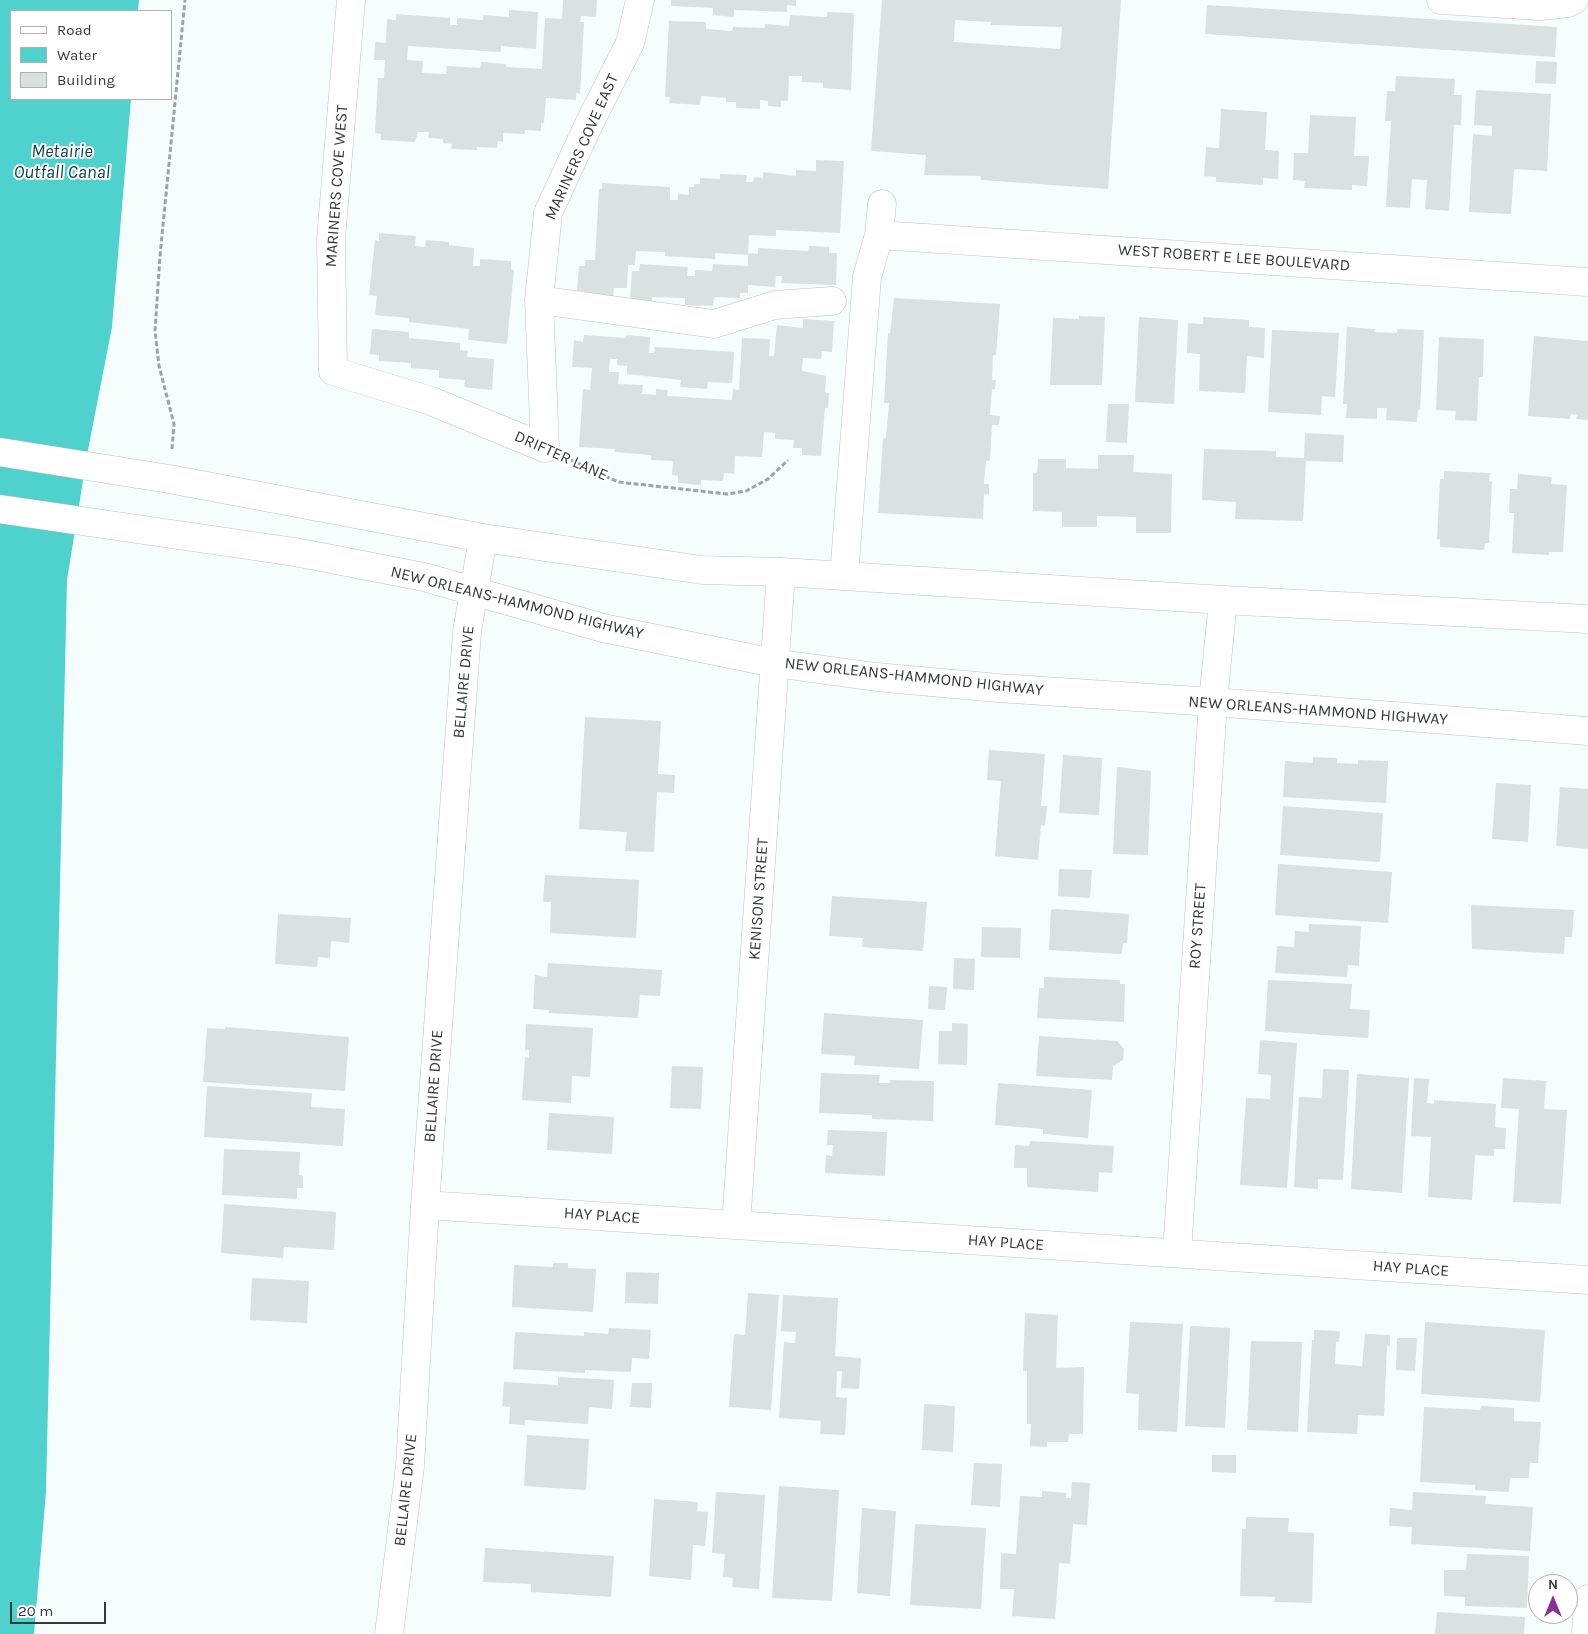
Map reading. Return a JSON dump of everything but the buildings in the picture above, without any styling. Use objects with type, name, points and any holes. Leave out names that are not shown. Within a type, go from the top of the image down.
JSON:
[{"type":"street","name":"MARINERS COVE WEST","points":[[333,371],[331,238],[351,0]]},
{"type":"street","name":"MARINERS COVE EAST","points":[[546,448],[539,300],[548,213],[588,126],[630,43],[640,0]]},
{"type":"street","points":[[1441,0],[1540,6],[1568,3],[1574,0]]},
{"type":"street","points":[[844,576],[867,277],[879,235],[882,204]]},
{"type":"street","name":"WEST ROBERT E LEE BOULEVARD","points":[[879,235],[1588,282]]},
{"type":"street","points":[[539,300],[714,324],[775,305],[832,301]]},
{"type":"street","name":"DRIFTER LANE","points":[[333,371],[431,401],[546,448]]},
{"type":"street","points":[[0,452],[169,479],[483,538],[702,570],[781,572],[1223,600],[1588,619]]},
{"type":"street","name":"NEW ORLEANS-HAMMOND HIGHWAY","points":[[0,509],[295,552],[424,577],[603,628],[774,663],[876,677],[998,688],[1213,702],[1588,731]]},
{"type":"street","name":"BELLAIRE DRIVE","points":[[389,1634],[410,1466],[425,1205],[467,632],[483,538]]},
{"type":"street","name":"KENISON STREET","points":[[736,1225],[781,572]]},
{"type":"street","name":"ROY STREET","points":[[1178,1254],[1213,702],[1223,600]]},
{"type":"street","name":"HAY PLACE","points":[[425,1205],[1588,1280]]},
{"type":"street","points":[[1586,1634],[1588,1599]]},
{"type":"path","points":[[169,479],[174,424],[159,366],[155,331],[160,256],[185,0]]},
{"type":"path","name":"DRIFTER LANE","points":[[546,448],[618,482],[713,494],[746,491],[768,479],[788,460]]},
{"type":"water","name":"Metairie Outfall Canal","points":[[0,0],[139,0],[138,10],[10,10],[10,100],[131,100],[112,327],[88,450],[67,580],[46,1492],[34,1634],[0,1634]]}]
